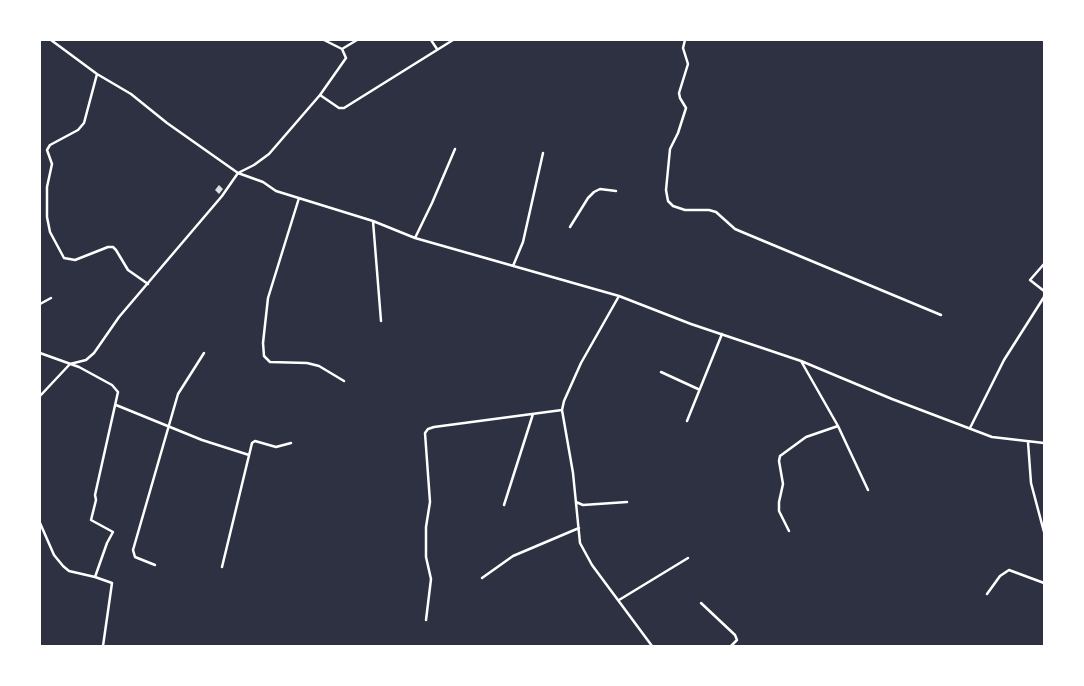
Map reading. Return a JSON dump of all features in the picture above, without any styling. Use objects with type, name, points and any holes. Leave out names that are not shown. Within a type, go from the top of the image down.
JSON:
[{"type":"street","points":[[51,40],[97,74],[131,94],[167,124],[238,173],[263,182],[276,191],[373,221],[415,238],[619,296],[801,361],[892,399],[992,437],[1044,443]]},
{"type":"street","points":[[40,396],[70,364],[86,360],[94,353],[119,317],[222,196],[238,173],[254,165],[269,154],[320,95],[344,61],[346,55],[342,49],[324,40]]},
{"type":"street","points":[[342,49],[357,40]]},
{"type":"street","points":[[431,40],[438,50]]},
{"type":"street","points":[[320,95],[340,108],[344,108],[454,40]]},
{"type":"street","points":[[685,40],[683,48],[688,64],[679,93],[680,98],[686,108],[678,133],[670,149],[666,190],[668,201],[673,206],[685,210],[709,210],[716,212],[735,229],[941,315]]},
{"type":"street","points":[[97,74],[84,123],[78,130],[50,145],[46,150],[52,164],[46,187],[46,217],[50,232],[64,258],[75,260],[108,247],[113,248],[116,250],[128,270],[148,284]]},
{"type":"street","points":[[415,238],[432,203],[455,148]]},
{"type":"street","points":[[513,266],[523,242],[544,153]]},
{"type":"street","points":[[570,227],[588,198],[594,192],[600,190],[616,191]]},
{"type":"street","points":[[299,198],[268,298],[262,343],[264,356],[266,360],[270,362],[307,363],[319,366],[344,381]]},
{"type":"street","points":[[373,221],[381,321]]},
{"type":"street","points":[[1044,263],[1030,280],[1044,291]]},
{"type":"street","points":[[619,296],[581,363],[564,401],[562,410],[573,473],[580,543],[586,554],[652,646]]},
{"type":"street","points":[[970,428],[1004,360],[1044,296]]},
{"type":"street","points":[[40,304],[51,298]]},
{"type":"street","points":[[687,421],[698,389],[711,364],[722,334]]},
{"type":"street","points":[[40,353],[70,364],[116,388],[118,392],[105,446],[91,520],[113,532],[107,543],[95,577]]},
{"type":"street","points":[[155,565],[135,557],[133,550],[178,394],[204,353]]},
{"type":"street","points":[[801,361],[838,426],[868,490]]},
{"type":"street","points":[[661,372],[698,389]]},
{"type":"street","points":[[116,405],[202,440],[249,455]]},
{"type":"street","points":[[426,620],[431,579],[426,557],[426,527],[430,502],[425,433],[428,428],[562,410]]},
{"type":"street","points":[[504,505],[533,414]]},
{"type":"street","points":[[789,531],[779,512],[779,502],[784,484],[779,461],[780,456],[806,437],[838,426]]},
{"type":"street","points":[[222,567],[249,455],[254,442],[276,447],[292,443]]},
{"type":"street","points":[[1028,442],[1032,490],[1044,532]]},
{"type":"street","points":[[576,502],[583,504],[627,502]]},
{"type":"street","points":[[40,523],[54,555],[63,566],[69,571],[95,577],[112,583],[103,646]]},
{"type":"street","points":[[482,578],[513,556],[579,528]]},
{"type":"street","points":[[619,600],[688,558]]},
{"type":"street","points":[[987,594],[1000,576],[1009,570],[1044,583]]},
{"type":"street","points":[[701,603],[735,635],[737,640],[731,646]]},
{"type":"building","points":[[219,185],[223,189],[219,194],[215,190]]}]
